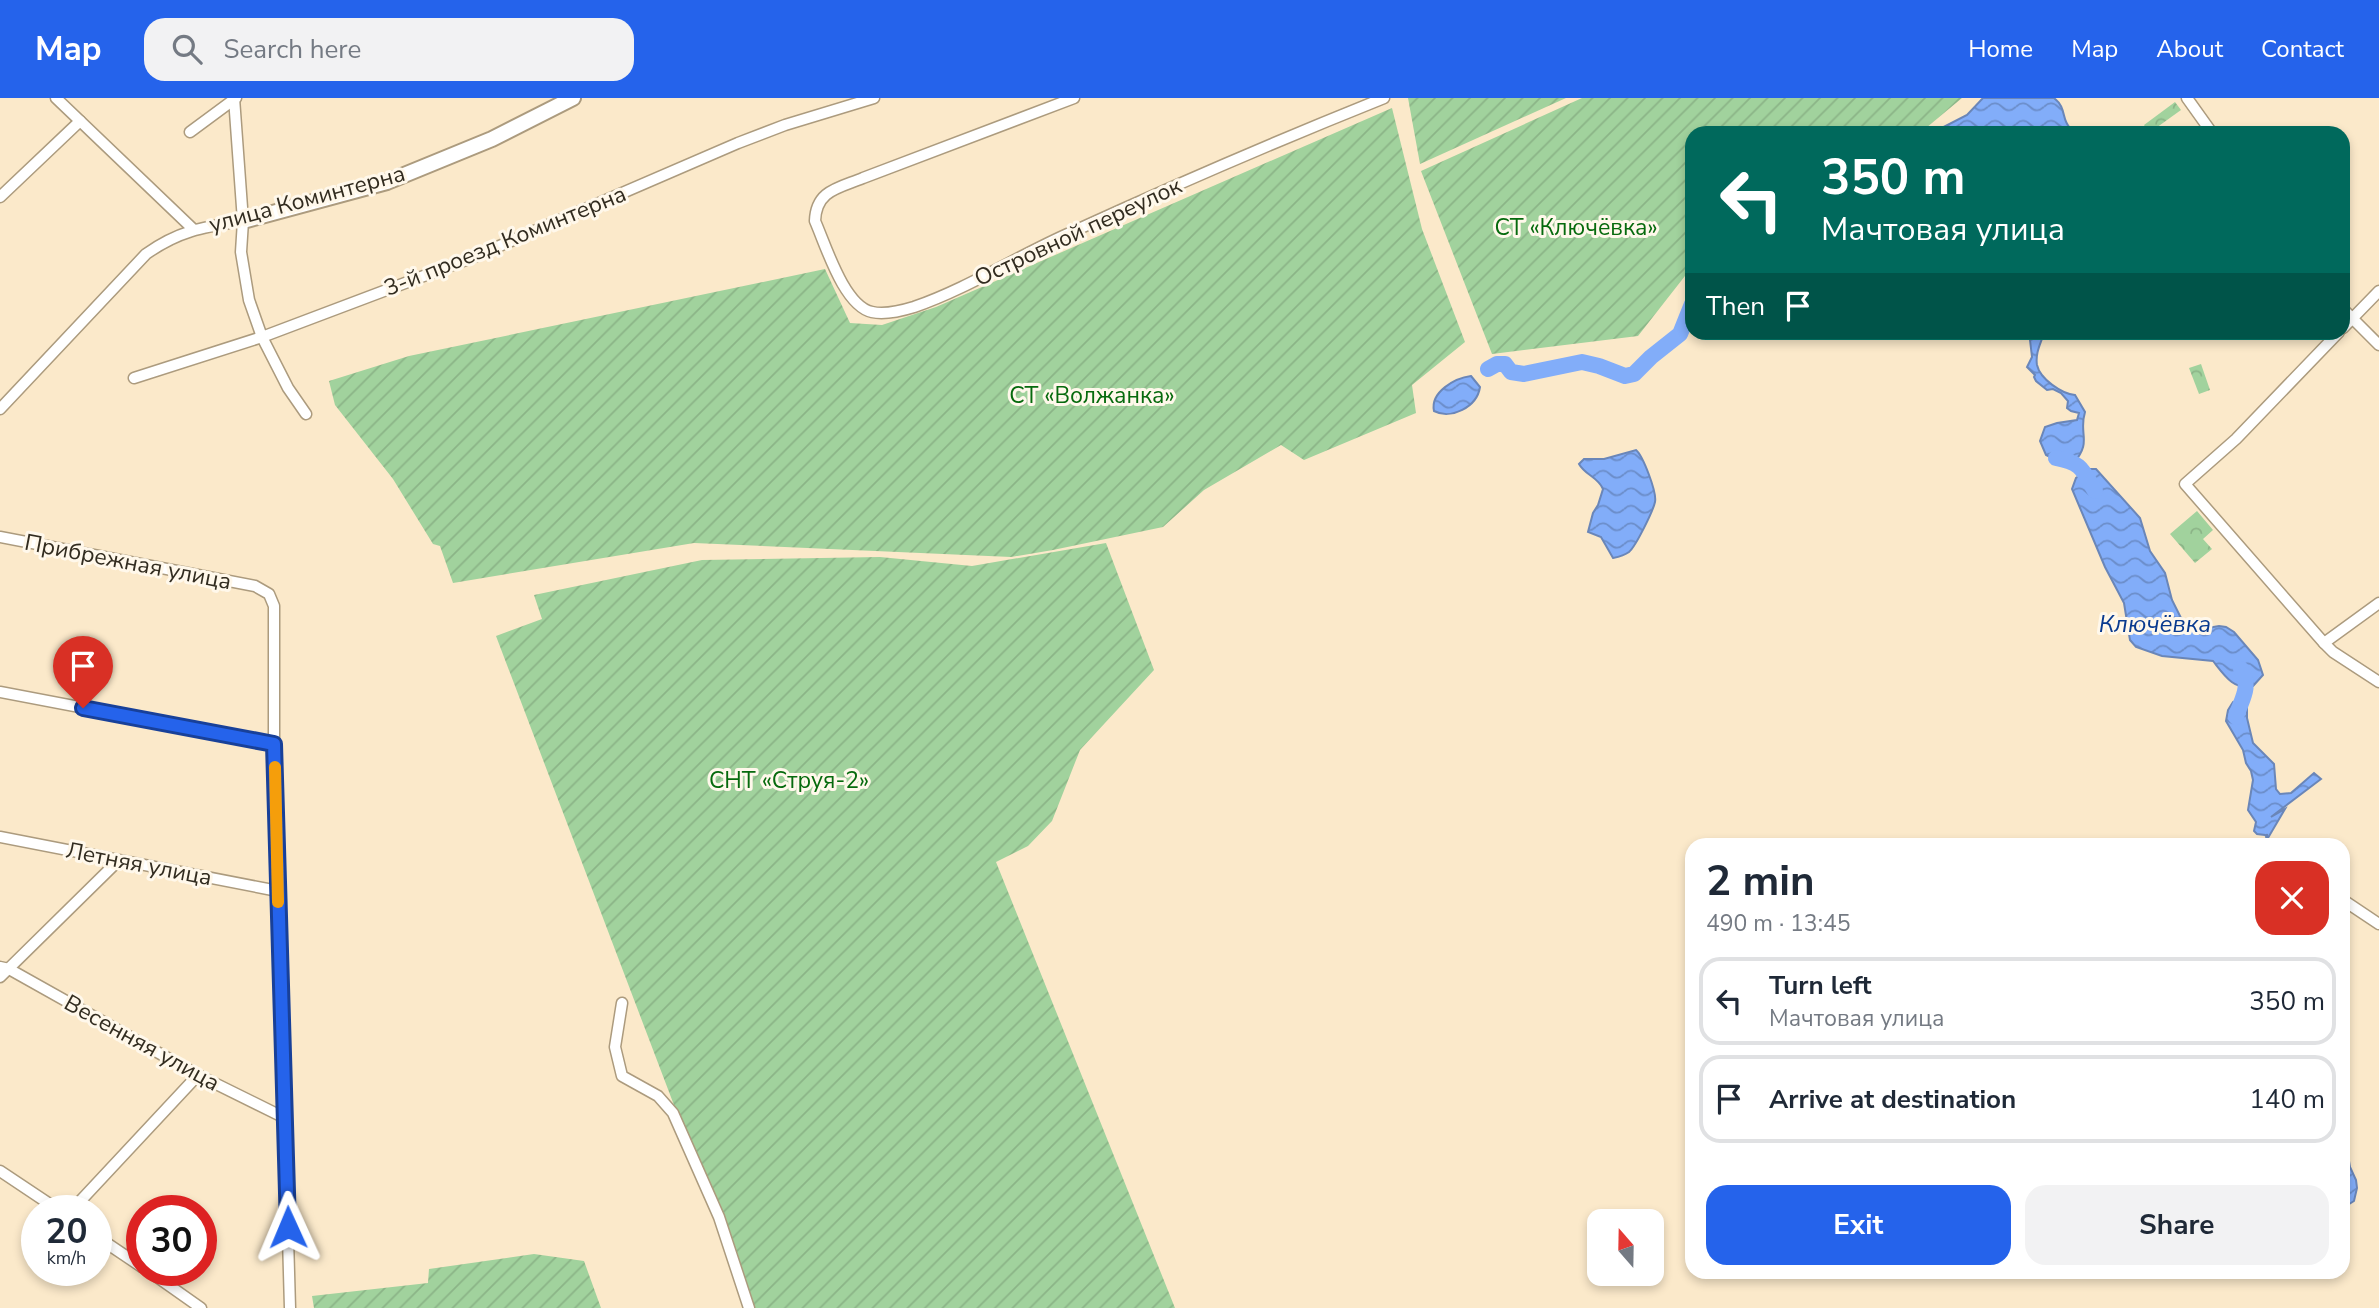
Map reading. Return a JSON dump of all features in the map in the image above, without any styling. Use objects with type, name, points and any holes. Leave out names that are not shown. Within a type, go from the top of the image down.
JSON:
[{"type":"street","name":"улица Коминтерна","points":[[56,98],[193,229]]},
{"type":"street","points":[[235,98],[243,221],[241,252],[249,300],[262,337],[288,388],[306,414]]},
{"type":"street","points":[[190,132],[235,98]]},
{"type":"street","name":"улица Коминтерна","points":[[0,409],[146,254],[167,240],[193,229],[243,221],[387,182],[492,139],[573,98]]},
{"type":"street","name":"3-й проезд Коминтерна","points":[[134,378],[262,337],[474,257],[761,134],[874,98]]},
{"type":"street","points":[[1042,98],[1050,101],[1072,98]]},
{"type":"street","name":"Островной переулок","points":[[1072,98],[832,191],[821,198],[815,208],[815,221],[847,293],[857,305],[872,312],[891,312],[958,289],[1070,232],[1258,149],[1384,98]]},
{"type":"street","points":[[2187,98],[2207,126]]},
{"type":"street","points":[[0,197],[80,121]]},
{"type":"street","points":[[2350,321],[2379,291]]},
{"type":"street","points":[[2350,315],[2379,345]]},
{"type":"street","points":[[2331,340],[2236,439],[2185,484],[2324,643],[2333,652],[2379,682]]},
{"type":"street","name":"Прибрежная улица","points":[[0,537],[255,586],[269,594],[274,606],[274,744]]},
{"type":"street","points":[[2324,643],[2379,603]]},
{"type":"street","points":[[0,692],[274,744],[290,1308]]},
{"type":"street","name":"Летняя улица","points":[[0,837],[278,891]]},
{"type":"street","points":[[0,977],[4,968],[118,861]]},
{"type":"street","points":[[2350,905],[2379,924]]},
{"type":"street","name":"Весенняя улица","points":[[4,968],[198,1075],[285,1118]]},
{"type":"street","points":[[622,1003],[615,1047],[622,1076],[658,1096],[673,1113],[719,1217],[749,1308]]},
{"type":"street","points":[[86,1195],[198,1075]]},
{"type":"street","points":[[0,1171],[36,1195]]},
{"type":"street","points":[[169,1286],[198,1307]]},
{"type":"green space","points":[[1408,98],[1566,98],[1420,164]]},
{"type":"green space","name":"СТ «Ключёвка»","points":[[1582,98],[1962,98],[1928,126],[1685,126],[1685,276],[1638,336],[1492,354],[1421,171]]},
{"type":"green space","points":[[2175,102],[2181,110],[2159,126],[2144,125]]},
{"type":"green space","name":"СТ «Волжанка»","points":[[1392,108],[1422,229],[1465,342],[1412,385],[1416,413],[1304,460],[1281,445],[1204,490],[1163,527],[1011,557],[694,543],[453,583],[440,546],[433,544],[393,479],[335,405],[329,381],[409,356],[825,269],[850,323],[882,325],[936,307]]},
{"type":"green space","points":[[2201,364],[2210,390],[2199,394],[2189,368]]},
{"type":"green space","points":[[2197,511],[2213,530],[2203,539],[2212,549],[2195,563],[2170,534]]},
{"type":"green space","name":"СНТ «Струя-2»","points":[[1106,543],[1154,670],[1080,750],[1052,821],[1028,846],[996,862],[1175,1308],[751,1308],[496,636],[542,619],[534,595],[702,560],[880,557],[972,566]]},
{"type":"green space","points":[[534,1254],[584,1261],[601,1308],[314,1308],[312,1296],[428,1283],[429,1269]]},
{"type":"water","points":[[1983,98],[2054,98],[2069,126],[1946,126],[1967,115]]},
{"type":"water","points":[[2030,340],[2042,340],[2037,365],[2042,375],[2052,385],[2075,395],[2085,412],[2084,444],[2073,464],[2064,464],[2046,455],[2040,441],[2045,427],[2077,420],[2079,413],[2067,408],[2068,401],[2061,393],[2053,389],[2047,390],[2036,381],[2035,375],[2027,367],[2032,357]]},
{"type":"water","points":[[1471,376],[1480,387],[1469,406],[1448,414],[1434,411],[1436,398],[1445,387]]},
{"type":"water","points":[[1636,450],[1649,474],[1655,502],[1644,528],[1629,552],[1613,558],[1601,537],[1588,532],[1603,489],[1579,464],[1584,459],[1604,459]]},
{"type":"water","name":"Ключёвка","points":[[2090,469],[2096,469],[2140,518],[2150,551],[2165,573],[2172,600],[2181,618],[2202,629],[2226,627],[2234,632],[2258,660],[2263,675],[2253,686],[2235,684],[2213,661],[2162,656],[2136,647],[2130,640],[2124,603],[2105,567],[2072,489],[2076,478]]},
{"type":"water","name":"Ключёвка","points":[[2244,698],[2247,700],[2247,718],[2253,743],[2274,764],[2276,789],[2280,794],[2291,793],[2314,773],[2321,779],[2271,817],[2285,809],[2268,838],[2254,831],[2256,822],[2248,810],[2253,780],[2251,771],[2243,750],[2226,721],[2233,702]]},
{"type":"water","points":[[2350,1167],[2357,1188],[2354,1201],[2350,1204]]},
{"type":"waterway","name":"Ключёвка","points":[[1488,369],[1497,364],[1505,364],[1511,372],[1524,374],[1582,362],[1625,376],[1634,374],[1680,334],[1685,322]]},
{"type":"waterway","name":"Ключёвка","points":[[2056,458],[2080,468],[2095,491]]},
{"type":"waterway","name":"Ключёвка","points":[[2236,717],[2246,688],[2241,669]]},
{"type":"slow traffic","points":[[275,767],[278,902]]},
{"type":"route","points":[[83,708],[274,744],[288,1227]]}]
